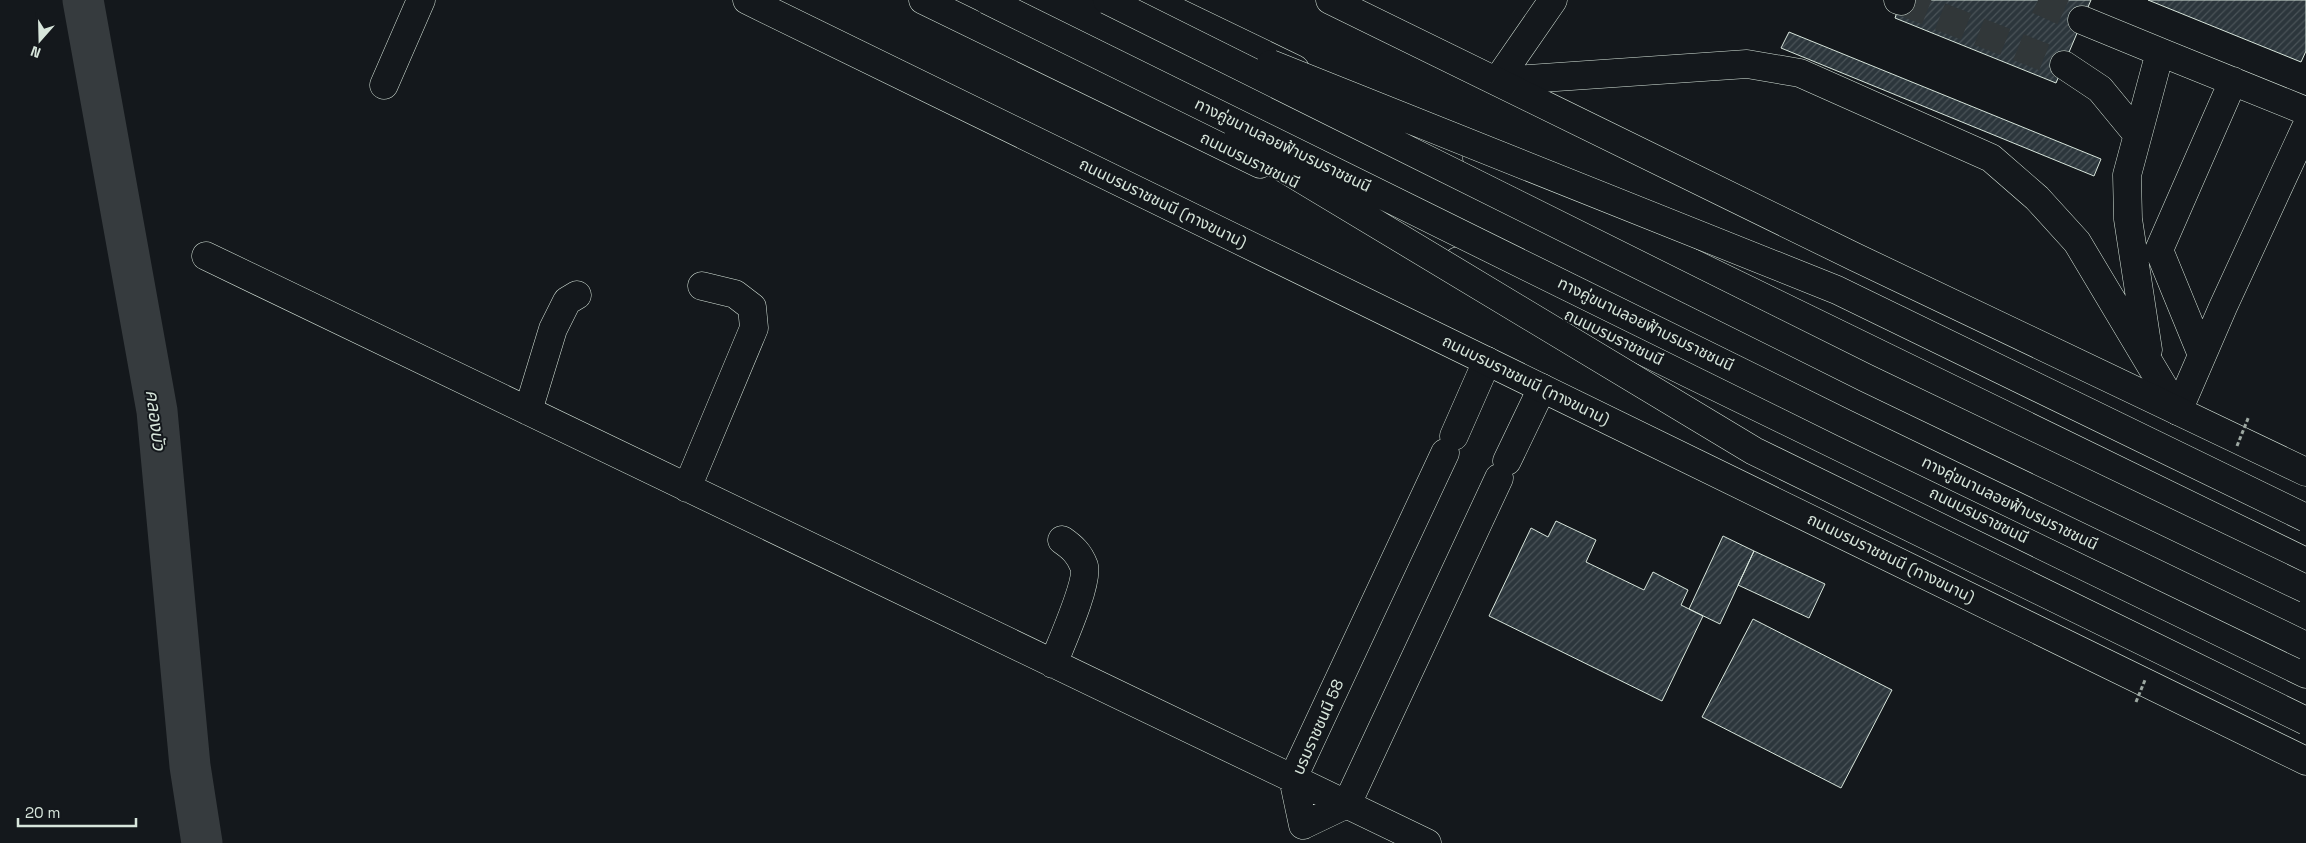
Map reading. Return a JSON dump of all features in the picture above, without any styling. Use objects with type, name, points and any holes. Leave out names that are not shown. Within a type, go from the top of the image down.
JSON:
[{"type":"main road","points":[[384,85],[421,0]]},
{"type":"main road","name":"ถนนบรมราชชนนี (ทางขนาน)","points":[[747,0],[2306,761]]},
{"type":"main road","name":"ถนนบรมราชชนนี","points":[[923,0],[2306,674]]},
{"type":"main road","name":"ทางคู่ขนานลอยฟ้าบรมราชชนนี","points":[[987,0],[1844,423],[2306,646]]},
{"type":"main road","points":[[1107,0],[1866,378],[2306,589]]},
{"type":"main road","points":[[1112,0],[1837,290],[2306,518]]},
{"type":"main road","points":[[1152,0],[2306,562]]},
{"type":"main road","points":[[1330,0],[1855,257],[2306,472]]},
{"type":"main road","points":[[1497,81],[1533,0]]},
{"type":"main road","points":[[1497,81],[1553,0]]},
{"type":"main road","points":[[2082,20],[2306,111]]},
{"type":"main road","points":[[1067,38],[1754,451],[2306,722]]},
{"type":"main road","points":[[2149,362],[2128,219],[2127,175],[2136,134],[2160,52]]},
{"type":"main road","points":[[1497,81],[1747,64],[1800,72],[1991,158],[2037,198],[2078,242],[2178,411]]},
{"type":"main road","points":[[2064,65],[2100,89],[2136,134]]},
{"type":"main road","points":[[2202,355],[2160,250],[2233,81]]},
{"type":"main road","points":[[2178,411],[2306,127]]},
{"type":"main road","points":[[206,256],[1427,843]]},
{"type":"main road","points":[[687,488],[754,328],[752,308],[735,294],[702,286]]},
{"type":"main road","points":[[528,410],[553,329],[567,301],[577,295]]},
{"type":"main road","name":"บรมราชชนนี 58","points":[[1347,804],[1299,834],[1294,778],[1487,361]]},
{"type":"main road","points":[[1347,804],[1542,388]]},
{"type":"main road","points":[[1053,664],[1078,601],[1085,568],[1076,550],[1062,540]]},
{"type":"building","points":[[1901,0],[2091,0],[2056,83],[1895,18]]},
{"type":"building","points":[[2148,0],[2306,0],[2306,51],[2301,62]]},
{"type":"building","points":[[1789,32],[2101,159],[2094,176],[1781,48]]},
{"type":"building","points":[[1556,521],[1596,540],[1586,562],[1644,590],[1653,572],[1688,590],[1681,605],[1703,616],[1662,701],[1489,616],[1531,528],[1548,537]]},
{"type":"building","points":[[1723,536],[1754,551],[1720,624],[1689,609]]},
{"type":"building","points":[[1754,551],[1825,584],[1809,618],[1738,585]]},
{"type":"building","points":[[1753,619],[1892,690],[1841,788],[1702,717]]},
{"type":"waterway","name":"คลองบัว","points":[[83,0],[157,411],[190,766],[202,843]]},
{"type":"tunnel","points":[[2038,0],[2082,20]]},
{"type":"tunnel","points":[[1901,1],[2064,65]]}]
